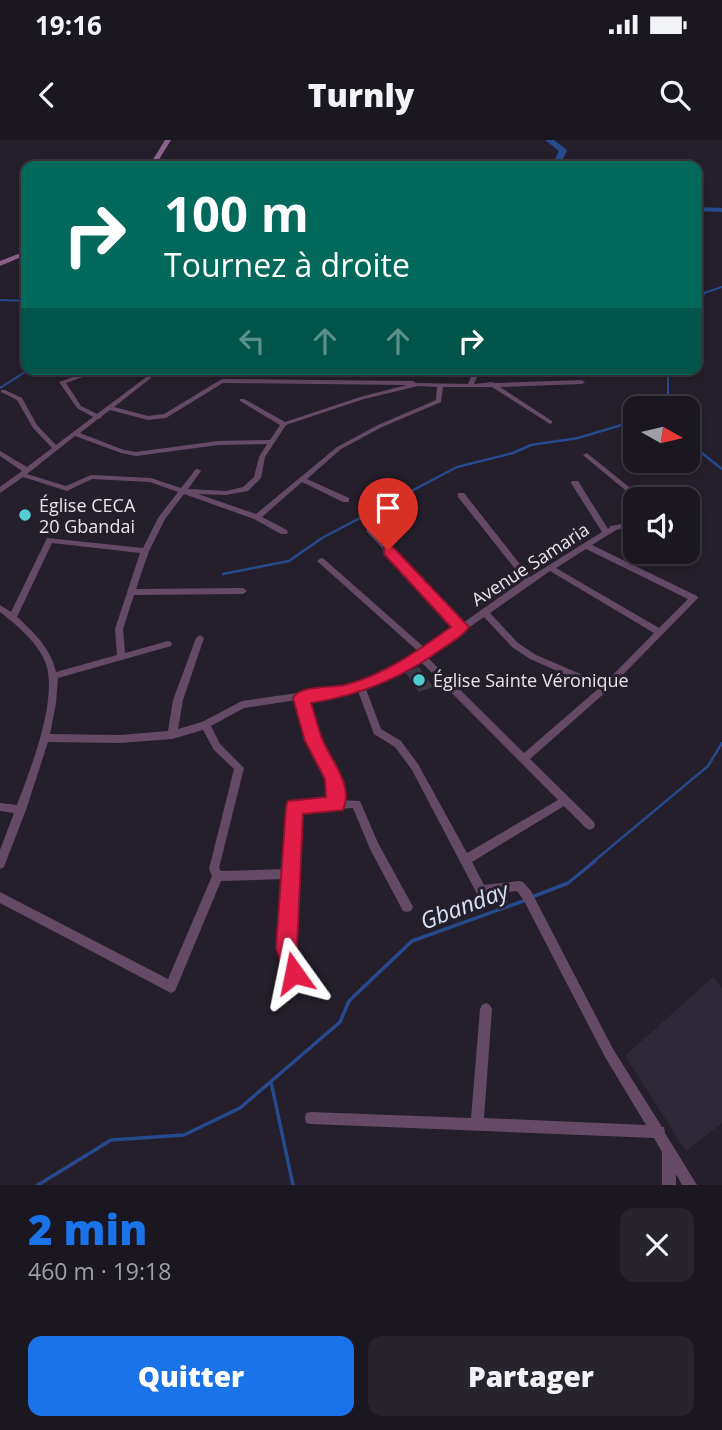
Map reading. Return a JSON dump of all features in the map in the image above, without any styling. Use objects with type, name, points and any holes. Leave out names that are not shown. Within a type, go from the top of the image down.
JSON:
[{"type":"street","points":[[155,161],[168,140]]},
{"type":"street","points":[[0,264],[21,255]]},
{"type":"street","points":[[84,375],[62,383],[79,407],[99,417]]},
{"type":"street","points":[[470,386],[475,375]]},
{"type":"street","points":[[0,491],[149,377]]},
{"type":"street","points":[[111,408],[148,418],[166,416],[222,381],[400,380],[418,384],[470,386],[490,383],[582,382]]},
{"type":"street","points":[[490,383],[550,422]]},
{"type":"street","points":[[184,491],[226,493],[244,489],[257,478],[271,442],[284,424],[362,398],[418,384]]},
{"type":"street","points":[[257,517],[339,448],[439,401],[440,385]]},
{"type":"street","points":[[3,391],[20,399],[46,440],[56,448]]},
{"type":"street","points":[[242,400],[284,424]]},
{"type":"street","points":[[75,434],[123,452],[136,454],[218,443],[271,442]]},
{"type":"street","points":[[0,453],[24,472],[67,489],[91,477],[151,480],[257,517],[284,532]]},
{"type":"street","points":[[586,455],[626,487]]},
{"type":"street","points":[[121,656],[118,629],[145,551],[162,518],[198,471]]},
{"type":"street","points":[[303,480],[346,500]]},
{"type":"street","points":[[575,483],[606,532]]},
{"type":"street","points":[[461,495],[529,581]]},
{"type":"street","name":"Avenue Samaria","points":[[46,738],[120,739],[172,735],[205,725],[242,705],[361,687],[423,655],[529,581],[552,569],[606,532],[623,527]]},
{"type":"street","points":[[370,531],[461,627]]},
{"type":"street","points":[[13,616],[50,540],[145,551]]},
{"type":"street","points":[[524,759],[605,688],[694,598],[587,546]]},
{"type":"street","points":[[321,561],[423,655],[590,825]]},
{"type":"street","points":[[552,569],[660,633]]},
{"type":"street","points":[[131,592],[243,591]]},
{"type":"street","points":[[0,608],[13,616],[51,663],[53,676],[46,738],[0,864]]},
{"type":"street","points":[[484,612],[515,645],[533,657],[605,688]]},
{"type":"street","points":[[172,735],[178,699],[200,638]]},
{"type":"street","points":[[53,676],[168,644]]},
{"type":"street","points":[[361,687],[377,731],[398,744],[415,767],[481,890],[519,886],[529,898],[609,1053],[690,1185]]},
{"type":"street","points":[[301,698],[314,741],[334,778],[336,804]]},
{"type":"street","points":[[205,725],[217,747],[239,768],[214,869],[218,876]]},
{"type":"street","points":[[465,860],[566,800]]},
{"type":"street","points":[[294,973],[286,948],[295,807],[356,804],[374,846],[407,907]]},
{"type":"street","points":[[0,807],[21,810]]},
{"type":"street","points":[[218,876],[292,874]]},
{"type":"street","points":[[0,897],[171,987],[218,876]]},
{"type":"street","points":[[477,1124],[486,1009]]},
{"type":"street","points":[[311,1118],[659,1132]]},
{"type":"street","points":[[669,1150],[669,1185]]},
{"type":"shaded area","points":[[713,977],[722,988],[722,1123],[686,1151],[625,1056]]},
{"type":"building","name":"Église Sainte Véronique","points":[[419,667],[433,687],[419,692],[405,672]]},
{"type":"waterway","points":[[549,140],[563,150],[558,161]]},
{"type":"waterway","points":[[702,209],[722,210]]},
{"type":"waterway","points":[[702,302],[704,293],[722,287]]},
{"type":"waterway","points":[[0,300],[21,301]]},
{"type":"waterway","points":[[0,388],[21,375]]},
{"type":"waterway","name":"Gbanday","points":[[668,375],[668,396]]},
{"type":"waterway","points":[[223,574],[289,561],[322,538],[457,467],[513,453],[531,445],[578,438],[623,425]]},
{"type":"waterway","name":"Gbanday","points":[[700,452],[722,469]]},
{"type":"waterway","name":"Gbanday","points":[[593,862],[708,766],[722,743]]},
{"type":"waterway","name":"Gbanday","points":[[532,897],[568,883],[595,861]]},
{"type":"waterway","name":"Gbanday","points":[[38,1185],[111,1140],[184,1135],[240,1108],[340,1022],[349,1001],[412,941],[526,900]]},
{"type":"waterway","points":[[271,1082],[293,1185]]},
{"type":"place","name":"Église CECA 20 Gbandai","points":[[25,515]]},
{"type":"place","name":"Église Sainte Véronique","points":[[419,680]]},
{"type":"route","points":[[294,973],[286,948],[295,807],[336,804],[334,778],[314,741],[301,698],[361,687],[421,657],[461,627],[388,550]]}]
